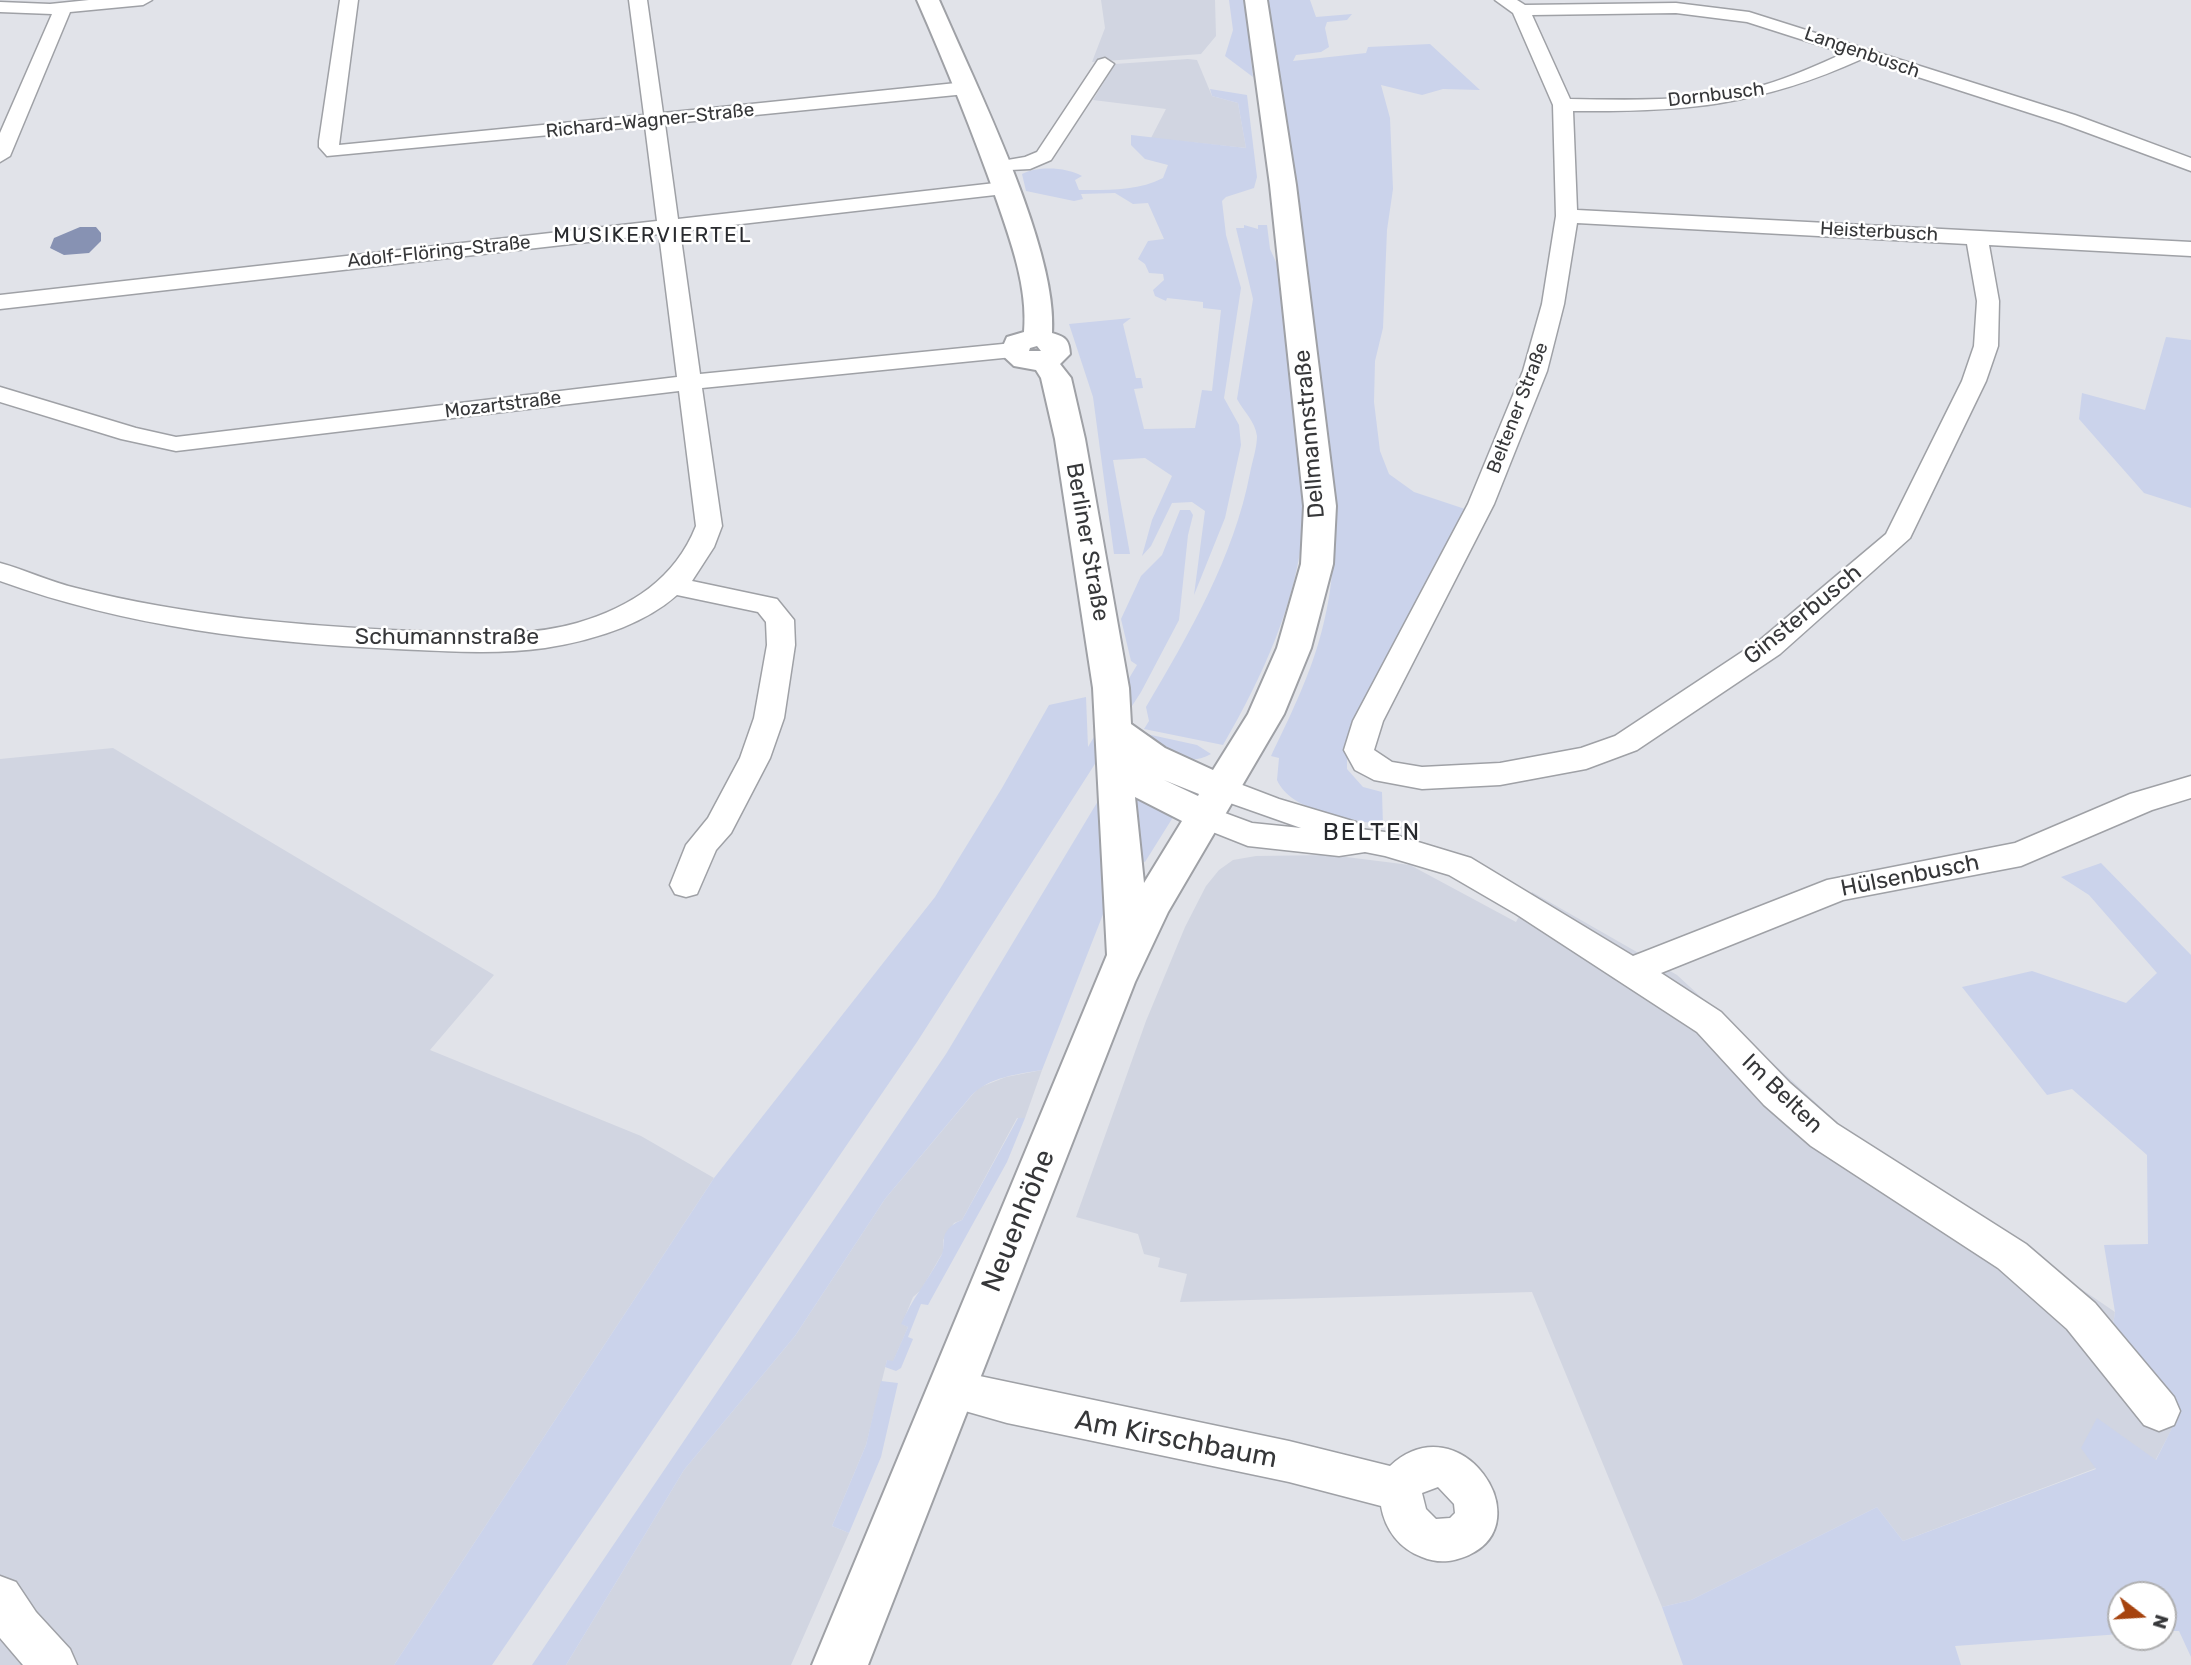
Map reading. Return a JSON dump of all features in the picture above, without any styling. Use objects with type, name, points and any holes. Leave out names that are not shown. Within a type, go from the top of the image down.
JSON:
[{"type":"main road","name":"Berliner Straße","points":[[928,0],[966,88],[1031,272],[1042,325],[1032,349],[1056,378],[1070,439],[1103,635],[1126,899],[1125,959]]},
{"type":"main road","name":"Dellmannstraße","points":[[1215,803],[1266,714],[1304,619],[1317,564],[1320,506],[1283,185],[1256,0]]},
{"type":"main road","points":[[1114,745],[1141,784],[1215,803]]},
{"type":"main road","name":"Neuenhöhe","points":[[840,1665],[1125,959],[1168,877],[1215,803]]},
{"type":"street","points":[[0,7],[63,8],[144,0]]},
{"type":"street","name":"Richard-Wagner-Straße","points":[[349,0],[329,141],[334,152],[966,88]]},
{"type":"street","name":"Schumannstraße","points":[[0,572],[73,596],[217,623],[378,639],[455,642],[516,642],[584,631],[619,618],[675,586],[693,563],[709,526],[638,0]]},
{"type":"street","name":"Langenbusch","points":[[1513,5],[1666,8],[1713,11],[1766,21],[2119,136],[2191,165]]},
{"type":"street","name":"Beltener Straße","points":[[1366,762],[1359,750],[1368,721],[1481,505],[1546,338],[1567,216],[1563,105],[1513,5]]},
{"type":"street","points":[[0,156],[63,8]]},
{"type":"street","name":"Dornbusch","points":[[1563,105],[1681,101],[1747,94],[1787,84],[1862,52]]},
{"type":"street","name":"Adolf-Flöring-Straße","points":[[0,302],[669,226],[1000,178],[1044,156],[1105,64]]},
{"type":"street","name":"Heisterbusch","points":[[1567,216],[2191,249]]},
{"type":"street","name":"Ginsterbusch","points":[[1366,762],[1385,772],[1422,778],[1500,774],[1586,758],[1626,743],[1770,648],[1897,538],[1975,380],[1986,346],[1988,301],[1977,237]]},
{"type":"street","name":"Mozartstraße","points":[[0,394],[130,435],[176,444],[690,383],[1032,349]]},
{"type":"street","points":[[675,586],[767,605],[780,620],[782,645],[769,718],[755,758],[720,825],[702,845],[686,885]]},
{"type":"street","name":"Hülsenbusch","points":[[1631,971],[1838,888],[2021,854],[2141,802],[2191,787]]},
{"type":"street","name":"Im Belten","points":[[1215,803],[1248,834],[1339,844],[1364,841],[1460,866],[1631,971],[1709,1022],[1777,1094],[1824,1135],[2012,1256],[2081,1316],[2159,1411]]},
{"type":"street","name":"Am Kirschbaum","points":[[951,1389],[1035,1412],[1259,1456],[1401,1490]]},
{"type":"street","points":[[0,1598],[20,1629],[54,1665]]},
{"type":"shaded area","points":[[1101,0],[1215,0],[1216,36],[1201,54],[1092,62],[1105,28]]},
{"type":"shaded area","points":[[1229,0],[1245,0],[1253,77],[1225,56],[1233,30]]},
{"type":"shaded area","points":[[1266,0],[1310,0],[1316,17],[1352,14],[1347,20],[1327,22],[1325,28],[1329,47],[1321,52],[1296,55],[1293,61],[1366,53],[1368,47],[1430,44],[1480,90],[1443,89],[1422,95],[1381,85],[1390,118],[1393,189],[1387,230],[1383,328],[1375,361],[1374,402],[1380,451],[1389,474],[1414,492],[1465,509],[1365,704],[1347,756],[1347,769],[1363,787],[1382,792],[1383,826],[1340,817],[1295,800],[1284,791],[1277,780],[1279,758],[1271,756],[1318,645],[1330,590],[1335,525],[1303,237]]},
{"type":"shaded area","points":[[1197,60],[1212,96],[1238,103],[1246,148],[1151,138],[1166,109],[1093,100],[1115,64]]},
{"type":"shaded area","points":[[1210,89],[1247,95],[1257,177],[1254,188],[1226,197],[1222,201],[1226,235],[1241,288],[1224,398],[1239,425],[1241,445],[1225,518],[1194,595],[1205,511],[1192,502],[1172,503],[1151,546],[1142,556],[1152,520],[1172,476],[1145,458],[1113,460],[1130,554],[1114,554],[1093,397],[1069,324],[1131,318],[1123,324],[1136,378],[1141,378],[1143,388],[1134,389],[1144,429],[1195,428],[1202,390],[1212,391],[1221,310],[1203,308],[1203,302],[1167,298],[1166,301],[1155,296],[1153,290],[1164,280],[1163,274],[1149,273],[1145,264],[1138,259],[1148,241],[1164,239],[1148,203],[1133,204],[1115,193],[1081,194],[1083,199],[1074,201],[1026,191],[1022,174],[1036,170],[1060,169],[1082,176],[1075,180],[1079,190],[1122,189],[1163,178],[1168,165],[1145,159],[1131,145],[1131,135],[1246,148],[1238,103],[1212,96]]},
{"type":"shaded area","points":[[1244,225],[1258,229],[1258,225],[1267,225],[1270,249],[1281,273],[1304,522],[1294,581],[1276,638],[1252,692],[1223,745],[1144,729],[1149,721],[1146,707],[1194,623],[1233,535],[1255,450],[1256,431],[1237,399],[1253,299],[1236,228],[1244,228]]},
{"type":"shaded area","points":[[80,227],[96,227],[101,233],[101,241],[89,253],[64,255],[50,248],[54,238]]},
{"type":"shaded area","points":[[2166,337],[2191,340],[2191,508],[2144,493],[2079,419],[2082,393],[2145,410]]},
{"type":"shaded area","points":[[1180,510],[1190,510],[1193,515],[1188,535],[1179,620],[1141,692],[917,1042],[492,1665],[394,1665],[714,1178],[935,897],[1049,705],[1086,697],[1088,747],[1137,665],[1131,661],[1121,619],[1141,576],[1162,555]]},
{"type":"shaded area","points":[[1142,733],[1197,745],[1211,754],[1192,759],[1174,756]]},
{"type":"shaded area","points":[[113,748],[494,975],[430,1050],[641,1136],[714,1178],[394,1665],[0,1665],[0,759]]},
{"type":"shaded area","points":[[1101,796],[1109,899],[1042,1070],[995,1080],[971,1096],[885,1199],[795,1336],[684,1470],[566,1665],[532,1665],[946,1054]]},
{"type":"shaded area","points":[[1133,796],[1175,814],[1145,862],[1141,861]]},
{"type":"shaded area","points":[[1330,855],[1410,865],[1516,922],[1532,892],[1677,975],[1839,1124],[2115,1312],[2111,1337],[2182,1410],[2155,1461],[2096,1468],[1903,1541],[1877,1507],[1691,1600],[1662,1607],[1532,1292],[1180,1302],[1187,1274],[1158,1267],[1160,1258],[1144,1254],[1138,1234],[1076,1217],[1146,1021],[1185,927],[1206,886],[1219,870],[1233,860],[1256,856]]},
{"type":"shaded area","points":[[2101,863],[2191,955],[2191,1657],[2177,1631],[2177,1581],[2107,1581],[2107,1635],[1955,1646],[1961,1665],[1683,1665],[1662,1607],[1691,1600],[1877,1507],[1903,1541],[2096,1469],[2081,1448],[2097,1418],[2156,1460],[2181,1410],[2111,1337],[2115,1312],[2104,1245],[2148,1244],[2147,1155],[2072,1089],[2047,1095],[1962,987],[2032,971],[2126,1003],[2157,973],[2089,895],[2061,877]]},
{"type":"shaded area","points":[[1042,1070],[1025,1118],[1017,1118],[962,1220],[954,1223],[943,1240],[943,1252],[921,1290],[913,1297],[902,1324],[908,1327],[893,1362],[887,1360],[866,1445],[832,1526],[849,1533],[791,1665],[566,1665],[684,1470],[795,1336],[885,1199],[978,1088],[1006,1077]]},
{"type":"shaded area","points":[[1018,1118],[1025,1118],[1007,1162],[928,1305],[921,1304],[908,1337],[913,1339],[901,1368],[896,1371],[885,1367],[887,1360],[893,1361],[908,1327],[901,1324],[905,1315],[942,1253],[945,1234],[962,1220]]},
{"type":"shaded area","points":[[881,1381],[898,1383],[881,1457],[849,1533],[832,1526],[866,1445]]},
{"type":"district","name":"MUSIKERVIERTEL","points":[[653,236]]},
{"type":"district","name":"BELTEN","points":[[1372,833]]}]
